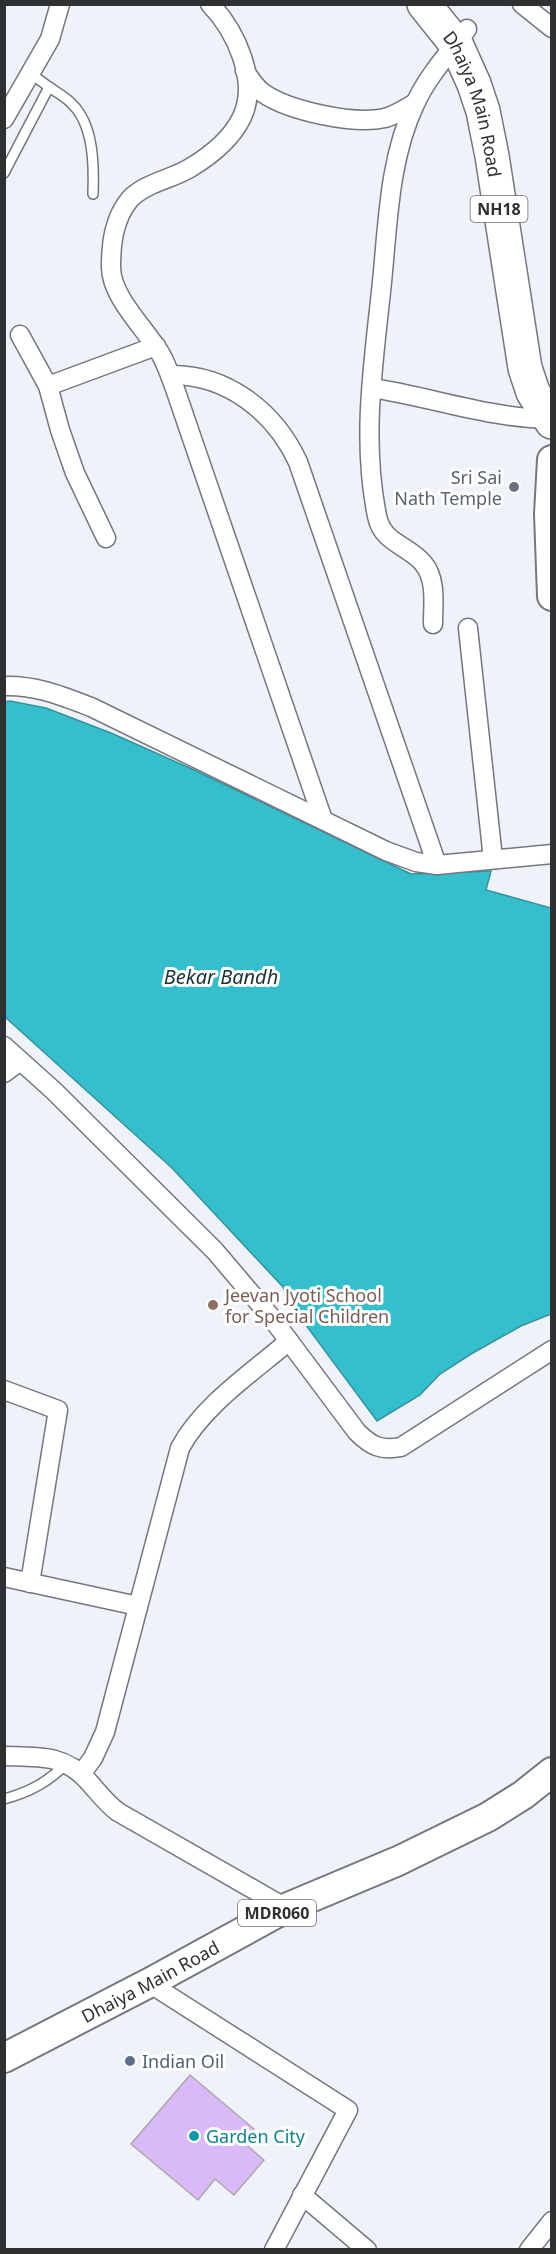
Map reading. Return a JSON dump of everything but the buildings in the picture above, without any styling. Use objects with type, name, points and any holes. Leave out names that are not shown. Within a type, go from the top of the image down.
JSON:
[{"type":"highway","name":"Dhaiya Main Road","points":[[424,4],[456,26],[485,63],[509,153],[539,351],[552,384]]},
{"type":"highway","name":"Dhaiya Main Road","points":[[456,26],[490,144],[525,369],[533,392],[550,421]]},
{"type":"main road","points":[[552,460],[549,514],[552,596]]},
{"type":"main road","name":"Dhaiya Main Road","points":[[4,2058],[149,1983],[286,1908],[398,1861],[488,1817],[523,1795],[552,1772]]},
{"type":"street","points":[[4,119],[50,39],[60,4]]},
{"type":"street","points":[[210,4],[226,24],[237,45],[245,71],[245,109],[231,134],[216,148],[190,168],[132,196],[123,208],[115,227],[110,271],[119,296],[156,346],[170,375],[323,820]]},
{"type":"street","points":[[522,4],[552,28]]},
{"type":"street","points":[[433,624],[434,596],[430,577],[424,564],[384,533],[377,519],[368,446],[393,174],[415,103],[456,26]]},
{"type":"street","points":[[245,71],[254,84],[272,98],[323,114],[369,120],[385,118],[415,103]]},
{"type":"street","points":[[20,335],[48,386],[75,473],[106,538]]},
{"type":"street","points":[[48,386],[156,346]]},
{"type":"street","points":[[170,375],[199,377],[214,381],[233,391],[267,416],[290,444],[437,865]]},
{"type":"street","points":[[372,388],[411,394],[489,413],[550,421]]},
{"type":"street","points":[[468,628],[493,860]]},
{"type":"street","points":[[4,686],[44,690],[91,707],[405,859],[437,865],[552,854]]},
{"type":"street","points":[[4,1046],[54,1091],[215,1251],[289,1341],[357,1432],[378,1448],[401,1447],[552,1350]]},
{"type":"street","points":[[4,1073],[20,1061]]},
{"type":"street","points":[[74,1769],[93,1758],[105,1732],[175,1463],[188,1434],[212,1407],[289,1341]]},
{"type":"street","points":[[4,1390],[58,1410],[30,1583]]},
{"type":"street","points":[[4,1577],[138,1606]]},
{"type":"street","points":[[4,1756],[47,1757],[74,1769],[118,1812],[286,1908]]},
{"type":"street","points":[[149,1983],[348,2110],[273,2250]]},
{"type":"street","points":[[302,2195],[367,2250]]},
{"type":"street","points":[[529,2250],[552,2222]]},
{"type":"lane","points":[[30,73],[73,104],[88,132],[94,164],[93,194]]},
{"type":"lane","points":[[4,173],[49,87]]},
{"type":"lane","points":[[4,1799],[37,1788],[74,1769]]},
{"type":"water","name":"Bekar Bandh","points":[[10,701],[46,708],[111,733],[192,769],[411,874],[491,871],[486,890],[551,908],[551,1314],[521,1326],[471,1354],[440,1374],[420,1395],[377,1421],[288,1301],[283,1287],[172,1168],[5,1017],[4,702]]},
{"type":"place","name":"Sri Sai Nath Temple","points":[[514,487]]},
{"type":"place","name":"Jeevan Jyoti School for Special Children","points":[[213,1305]]},
{"type":"place","name":"Indian Oil","points":[[130,2061]]},
{"type":"place","name":"Garden City","points":[[194,2136]]}]
